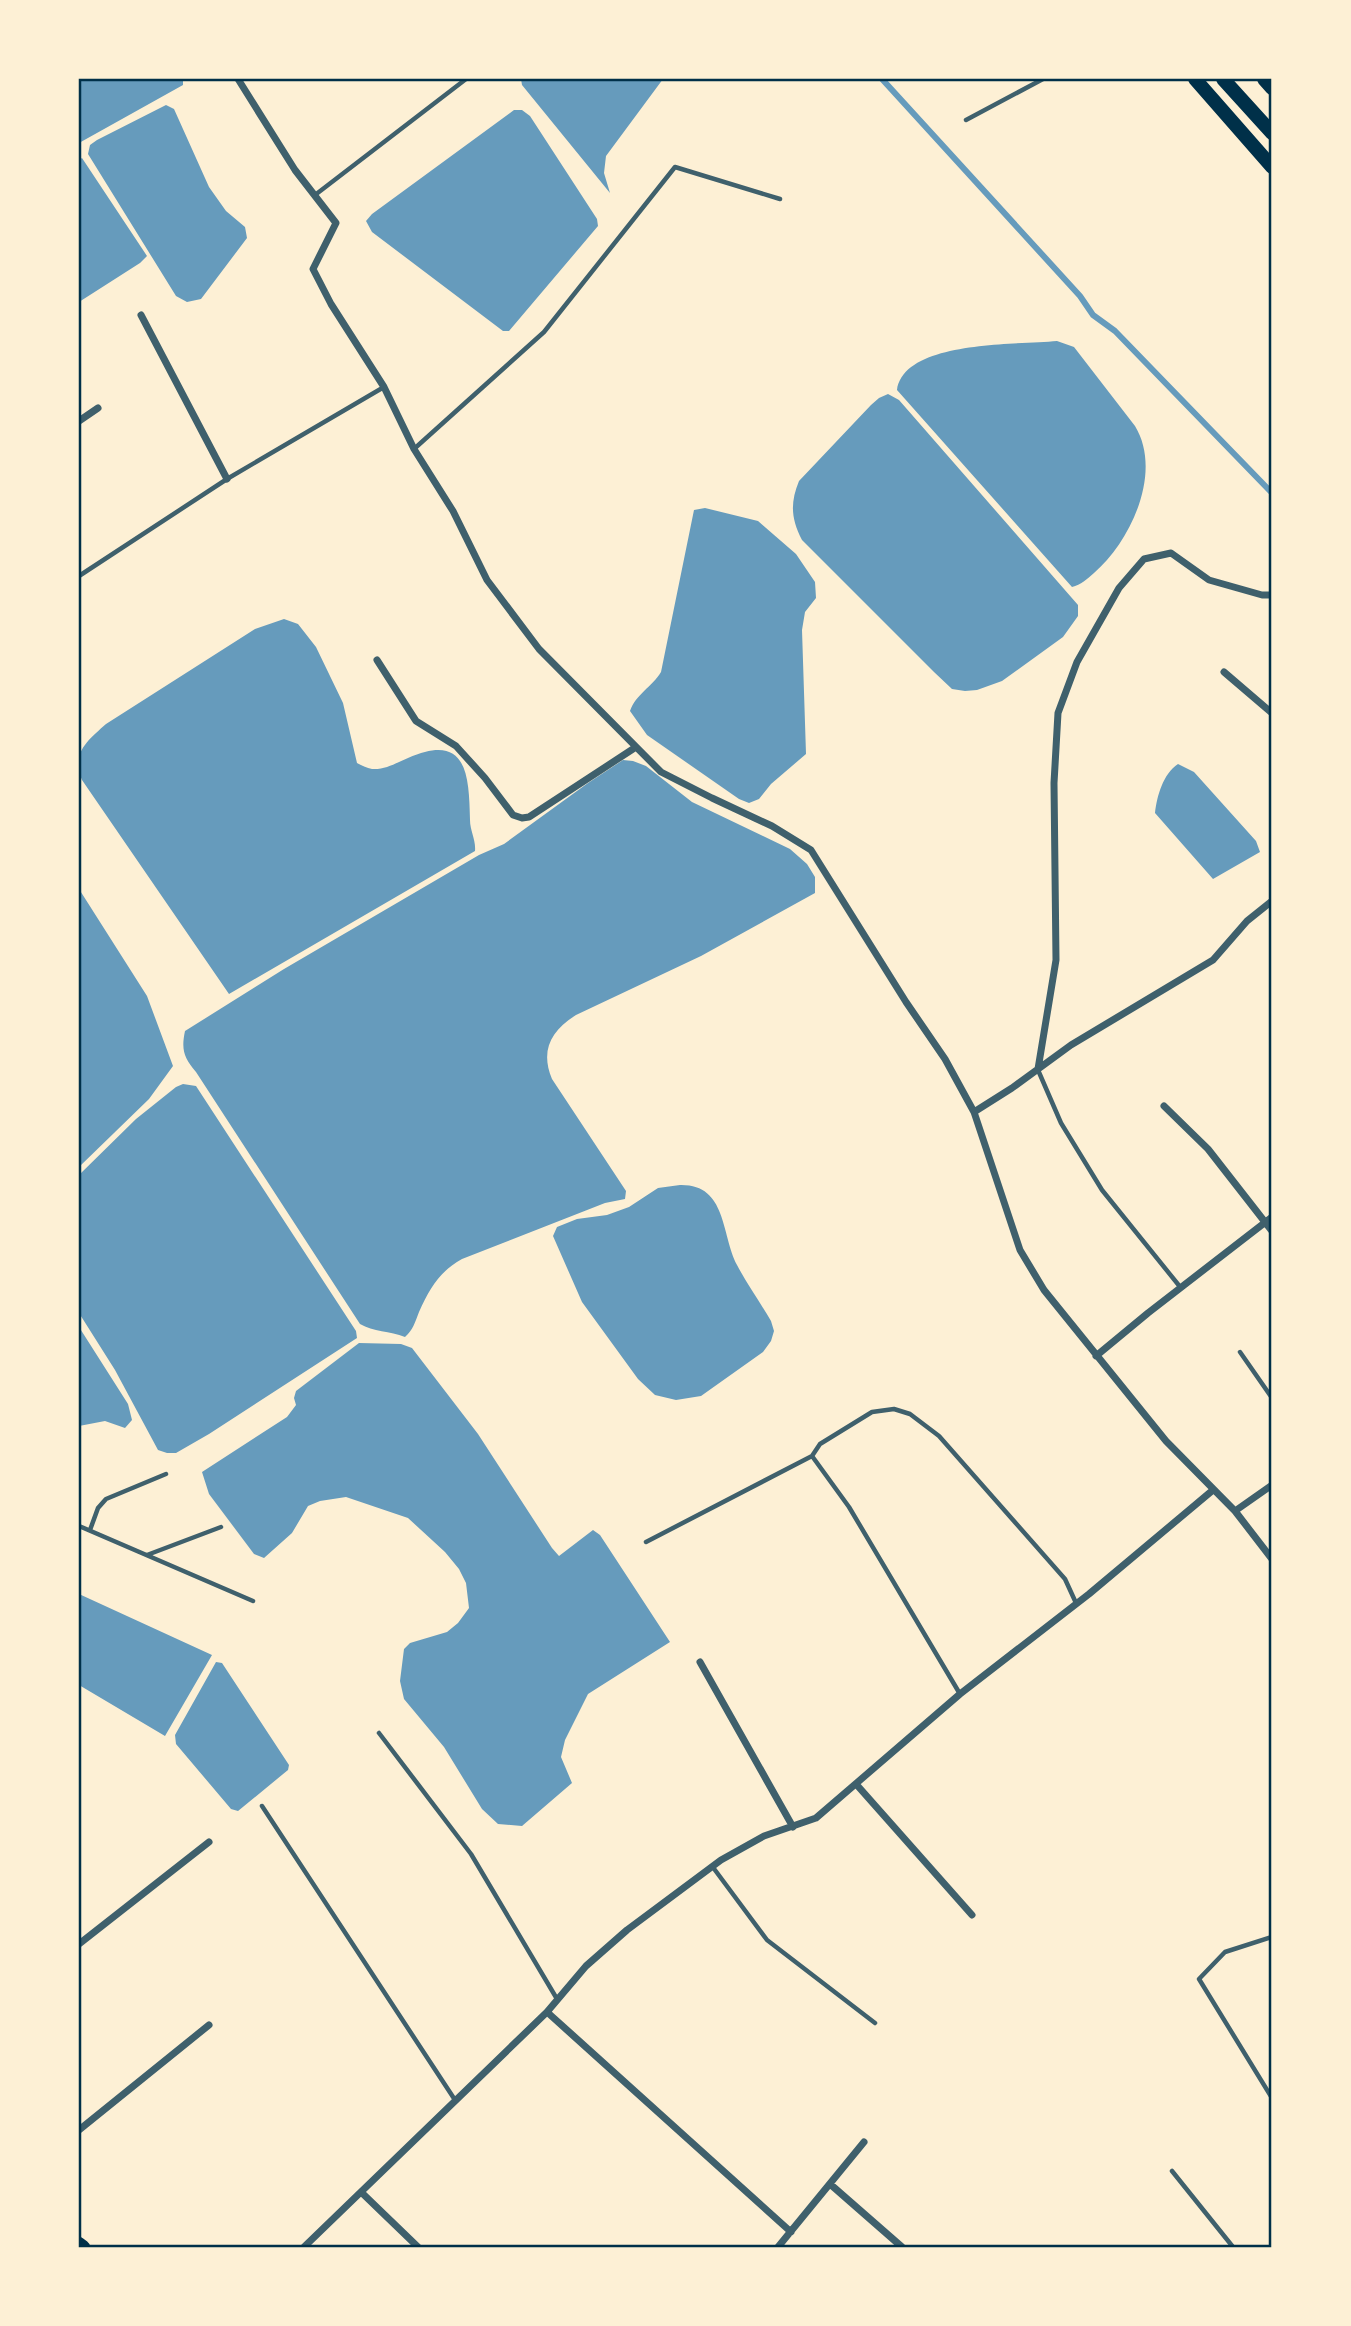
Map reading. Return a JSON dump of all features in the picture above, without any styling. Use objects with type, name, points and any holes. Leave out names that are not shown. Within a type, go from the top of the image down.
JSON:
[{"type":"main road","points":[[1195,79],[1272,167]]},
{"type":"main road","points":[[1223,79],[1272,133]]},
{"type":"main road","points":[[1264,79],[1272,88]]},
{"type":"street","points":[[238,79],[295,170],[336,223],[313,269],[331,304],[384,387],[414,449],[453,510],[487,580],[539,649],[662,772],[772,826],[811,850],[945,1059],[974,1112],[1020,1250],[1044,1290],[1166,1441],[1234,1511],[1272,1559]]},
{"type":"street","points":[[141,315],[227,479]]},
{"type":"street","points":[[79,421],[98,408]]},
{"type":"street","points":[[1038,1069],[1056,960],[1054,783],[1058,713],[1077,662],[1119,588],[1144,559],[1171,553],[1209,580],[1262,595],[1272,595]]},
{"type":"street","points":[[377,660],[416,721],[456,746],[513,815],[529,817],[636,747]]},
{"type":"street","points":[[1224,672],[1272,713]]},
{"type":"street","points":[[974,1112],[1071,1045],[1213,960],[1247,921],[1272,901]]},
{"type":"street","points":[[1164,1106],[1208,1149],[1269,1220],[1272,1231]]},
{"type":"street","points":[[1096,1356],[1269,1220]]},
{"type":"street","points":[[1234,1511],[1272,1485]]},
{"type":"street","points":[[304,2247],[547,2012],[586,1966],[628,1930],[712,1866],[764,1836],[816,1818],[960,1695],[1077,1604],[1213,1490]]},
{"type":"street","points":[[700,1661],[793,1827]]},
{"type":"street","points":[[856,1784],[972,1915]]},
{"type":"street","points":[[79,1944],[208,1842]]},
{"type":"street","points":[[547,2012],[791,2232]]},
{"type":"street","points":[[79,2130],[209,2025]]},
{"type":"street","points":[[778,2247],[864,2143]]},
{"type":"street","points":[[830,2184],[902,2247]]},
{"type":"street","points":[[361,2192],[418,2247]]},
{"type":"lane","points":[[315,196],[466,79]]},
{"type":"lane","points":[[967,120],[1043,79]]},
{"type":"lane","points":[[414,449],[544,332],[675,167],[780,199]]},
{"type":"lane","points":[[79,576],[227,479],[384,387]]},
{"type":"lane","points":[[1038,1069],[1060,1123],[1102,1190],[1181,1287]]},
{"type":"lane","points":[[1240,1352],[1272,1398]]},
{"type":"lane","points":[[646,1542],[812,1456],[820,1444],[872,1412],[894,1409],[910,1414],[939,1436],[1065,1579],[1077,1604]]},
{"type":"lane","points":[[812,1456],[849,1507],[960,1695]]},
{"type":"lane","points":[[90,1530],[98,1508],[106,1499],[166,1474]]},
{"type":"lane","points":[[79,1526],[253,1601]]},
{"type":"lane","points":[[147,1556],[221,1527]]},
{"type":"lane","points":[[379,1733],[471,1854],[557,2000]]},
{"type":"lane","points":[[262,1806],[455,2100]]},
{"type":"lane","points":[[712,1866],[767,1940],[875,2023]]},
{"type":"lane","points":[[1272,1937],[1225,1952],[1199,1979],[1272,2098]]},
{"type":"lane","points":[[1172,2171],[1233,2247]]},
{"type":"water","points":[[79,79],[183,79],[183,85],[79,143]]},
{"type":"water","points":[[521,79],[663,79],[606,156],[604,173],[610,193],[522,85]]},
{"type":"water","points":[[166,105],[174,109],[209,187],[226,211],[245,227],[247,238],[201,299],[187,302],[176,296],[88,154],[90,145],[97,140]]},
{"type":"water","points":[[514,110],[522,110],[530,116],[597,219],[598,226],[509,331],[503,331],[372,232],[366,221]]},
{"type":"water","points":[[82,158],[147,256],[79,302],[79,160]]},
{"type":"water","points":[[1057,341],[1074,347],[1135,426],[1143,444],[1146,464],[1139,505],[1131,525],[1108,559],[1094,573],[1072,587],[897,390],[904,374],[919,362],[940,354],[991,345]]},
{"type":"water","points":[[888,394],[899,400],[1078,605],[1078,616],[1063,637],[1002,681],[977,690],[952,689],[802,540],[796,525],[793,504],[799,481],[871,405]]},
{"type":"water","points":[[705,508],[758,521],[796,554],[815,582],[816,598],[805,612],[802,630],[806,754],[771,784],[759,799],[749,803],[739,799],[647,735],[630,711],[636,700],[661,672],[694,510]]},
{"type":"water","points":[[284,619],[298,624],[316,647],[343,703],[357,763],[372,769],[381,768],[428,751],[442,750],[453,754],[461,762],[466,773],[475,851],[229,994],[82,780],[78,763],[87,742],[106,724],[255,629]]},
{"type":"water","points":[[623,760],[646,766],[692,802],[790,849],[807,864],[815,877],[815,893],[701,956],[576,1015],[554,1035],[547,1059],[552,1079],[626,1191],[625,1199],[605,1203],[462,1259],[436,1281],[412,1329],[405,1337],[365,1327],[360,1324],[189,1062],[184,1053],[185,1031],[284,969],[479,855],[504,844]]},
{"type":"water","points":[[1178,764],[1194,772],[1256,841],[1260,852],[1213,879],[1155,813],[1157,800],[1168,773]]},
{"type":"water","points":[[79,889],[147,996],[173,1066],[149,1099],[79,1167]]},
{"type":"water","points":[[183,1084],[196,1086],[356,1331],[357,1338],[209,1434],[176,1453],[167,1453],[158,1450],[115,1370],[79,1313],[79,1175],[136,1119]]},
{"type":"water","points":[[680,1185],[695,1187],[706,1193],[714,1202],[737,1265],[771,1321],[774,1331],[763,1352],[701,1396],[676,1400],[655,1395],[638,1379],[582,1302],[553,1236],[557,1227],[577,1219],[607,1215],[629,1207],[658,1188]]},
{"type":"water","points":[[79,1327],[128,1404],[132,1420],[125,1428],[105,1421],[79,1426]]},
{"type":"water","points":[[359,1343],[401,1344],[412,1348],[478,1434],[559,1556],[593,1530],[600,1535],[670,1642],[588,1694],[565,1740],[561,1757],[572,1783],[522,1826],[498,1824],[482,1809],[444,1747],[404,1699],[400,1681],[404,1649],[410,1643],[447,1632],[469,1608],[466,1583],[445,1552],[408,1518],[346,1497],[308,1506],[292,1533],[264,1558],[254,1554],[209,1494],[202,1472],[287,1417],[296,1405],[296,1391]]},
{"type":"water","points":[[79,1594],[212,1655],[165,1736],[79,1685]]},
{"type":"water","points":[[216,1662],[222,1663],[289,1765],[288,1770],[238,1811],[231,1809],[176,1744],[175,1735]]},
{"type":"waterway","points":[[882,79],[1080,296],[1093,315],[1115,331],[1272,493]]}]
